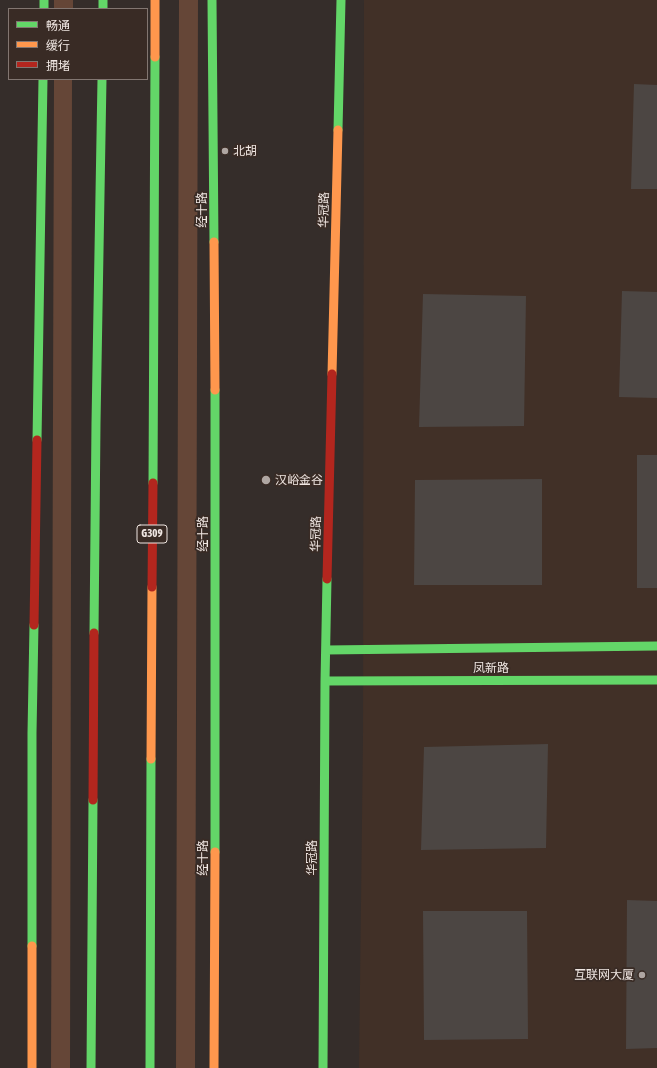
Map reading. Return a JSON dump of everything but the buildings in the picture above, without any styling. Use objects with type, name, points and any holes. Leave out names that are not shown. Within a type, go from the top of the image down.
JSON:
[{"type":"main road","name":"G309","points":[[150,1068],[155,0]]},
{"type":"main road","name":"经十路","points":[[212,0],[214,157],[215,688],[214,1068]]},
{"type":"main road","name":"华冠路","points":[[323,1068],[325,680],[341,0]]},
{"type":"main road","points":[[32,1068],[32,733],[43,80]]},
{"type":"main road","points":[[91,1068],[96,431],[102,80]]},
{"type":"main road","name":"凤新路","points":[[326,650],[657,646]]},
{"type":"main road","name":"凤新路","points":[[325,680],[657,680]]},
{"type":"shaded area","points":[[54,0],[73,0],[73,8],[54,8]]},
{"type":"shaded area","points":[[179,0],[198,0],[195,1068],[176,1068]]},
{"type":"shaded area","points":[[364,0],[657,0],[657,1068],[359,1068],[363,736]]},
{"type":"shaded area","points":[[54,80],[72,80],[70,1068],[51,1068]]},
{"type":"traffic: fast","points":[[44,0],[44,8]]},
{"type":"traffic: fast","points":[[103,0],[103,8]]},
{"type":"traffic: fast","points":[[212,0],[214,242]]},
{"type":"traffic: fast","points":[[338,130],[341,0]]},
{"type":"traffic: fast","points":[[153,483],[155,57]]},
{"type":"traffic: fast","points":[[37,440],[43,80]]},
{"type":"traffic: fast","points":[[94,633],[102,80]]},
{"type":"traffic: fast","points":[[215,390],[215,852]]},
{"type":"traffic: fast","points":[[323,1068],[327,579]]},
{"type":"traffic: fast","points":[[32,946],[32,733],[34,625]]},
{"type":"traffic: fast","points":[[326,650],[657,646]]},
{"type":"traffic: fast","points":[[325,681],[657,680]]},
{"type":"traffic: fast","points":[[150,1068],[151,759]]},
{"type":"traffic: fast","points":[[91,1068],[93,800]]},
{"type":"traffic: slow","points":[[155,0],[155,57]]},
{"type":"traffic: slow","points":[[332,374],[338,130]]},
{"type":"traffic: slow","points":[[214,242],[215,390]]},
{"type":"traffic: slow","points":[[151,759],[152,587]]},
{"type":"traffic: slow","points":[[214,1068],[215,852]]},
{"type":"traffic: slow","points":[[32,946],[32,1068]]},
{"type":"traffic: jam","points":[[327,579],[332,374]]},
{"type":"traffic: jam","points":[[34,625],[37,440]]},
{"type":"traffic: jam","points":[[152,587],[153,483]]},
{"type":"traffic: jam","points":[[93,800],[94,633]]},
{"type":"place","name":"北胡","points":[[225,151]]},
{"type":"place","name":"汉峪金谷","points":[[266,480]]},
{"type":"place","name":"互联网大厦","points":[[642,975]]}]
